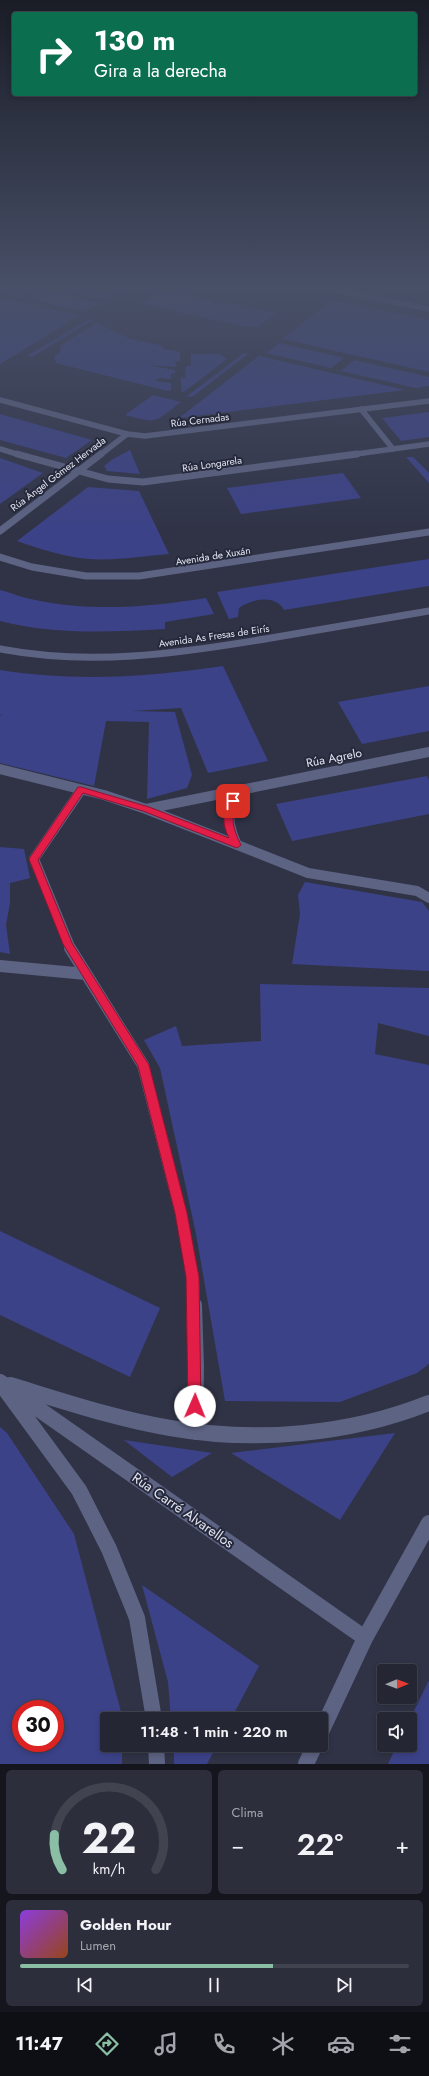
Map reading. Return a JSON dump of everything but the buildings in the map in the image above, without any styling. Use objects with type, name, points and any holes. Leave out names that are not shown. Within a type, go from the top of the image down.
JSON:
[{"type":"street","name":"Rúa Cernadas","points":[[0,400],[127,434],[145,436],[429,401]]},
{"type":"street","points":[[361,409],[393,449]]},
{"type":"street","name":"Rúa Ángel Gómez Hervada","points":[[0,531],[127,434]]},
{"type":"street","name":"Rúa Longarela","points":[[0,449],[78,471],[124,481],[162,480],[429,444]]},
{"type":"street","name":"Avenida de Xuxán","points":[[0,557],[32,567],[86,576],[132,576],[190,570],[429,532]]},
{"type":"street","name":"Avenida As Fresas de Eirís","points":[[0,649],[69,658],[142,656],[232,645],[429,611]]},
{"type":"street","name":"Rúa Agrelo","points":[[146,809],[429,752]]},
{"type":"street","points":[[0,769],[146,809],[308,873],[417,891],[429,898]]},
{"type":"street","points":[[237,845],[228,828],[228,812],[233,801],[243,789]]},
{"type":"street","points":[[81,790],[34,859],[68,944],[143,1065],[181,1213],[192,1277],[196,1367],[194,1432]]},
{"type":"street","points":[[0,966],[86,974]]},
{"type":"street","points":[[0,1382],[118,1417],[194,1432],[251,1434],[309,1433],[361,1424],[409,1411],[429,1403]]},
{"type":"street","points":[[0,1382],[79,1490],[109,1549],[137,1618],[153,1712]]},
{"type":"street","name":"Rúa Carré Alvarellos","points":[[0,1382],[365,1638]]},
{"type":"street","points":[[328,1717],[365,1638],[429,1523]]},
{"type":"street","points":[[156,1752],[157,1764]]},
{"type":"street","points":[[306,1764],[312,1752]]},
{"type":"shaded area","points":[[77,368],[166,368],[175,370],[175,373],[171,374],[171,379],[159,378],[155,381],[171,383],[171,390],[168,391]]},
{"type":"shaded area","points":[[186,368],[215,368],[184,392],[181,391],[181,378],[185,378]]},
{"type":"shaded area","points":[[224,368],[229,368],[192,397],[187,396]]},
{"type":"shaded area","points":[[243,368],[312,368],[405,390],[179,418]]},
{"type":"shaded area","points":[[344,368],[391,368],[429,377],[429,386],[416,388],[341,371]]},
{"type":"shaded area","points":[[413,368],[429,368],[429,372]]},
{"type":"shaded area","points":[[153,395],[181,402],[160,418],[155,420],[144,420],[125,415]]},
{"type":"shaded area","points":[[429,412],[429,437],[401,441],[382,418]]},
{"type":"shaded area","points":[[0,414],[92,440],[66,458],[0,440]]},
{"type":"shaded area","points":[[130,450],[140,474],[107,471],[104,466],[113,459]]},
{"type":"shaded area","points":[[406,457],[413,457],[429,473],[429,483]]},
{"type":"shaded area","points":[[0,458],[43,473],[0,504]]},
{"type":"shaded area","points":[[343,473],[361,498],[241,514],[227,488]]},
{"type":"shaded area","points":[[88,487],[139,491],[169,554],[119,559],[89,559],[62,555],[17,541]]},
{"type":"shaded area","points":[[429,559],[429,586],[284,610],[275,602],[269,600],[257,600],[239,608],[238,617],[229,619],[217,592]]},
{"type":"shaded area","points":[[0,590],[31,599],[56,604],[99,607],[142,606],[206,598],[214,614],[165,622],[165,629],[82,631],[41,629],[0,621]]},
{"type":"shaded area","points":[[223,666],[268,761],[208,773],[181,708],[132,711],[175,712],[192,775],[187,788],[147,799],[149,722],[106,721],[94,786],[0,763],[0,716],[2,714],[0,715],[0,670],[56,676],[112,677],[167,673]]},
{"type":"shaded area","points":[[429,686],[429,731],[362,744],[338,702]]},
{"type":"shaded area","points":[[427,776],[429,780],[429,814],[292,841],[276,804]]},
{"type":"shaded area","points":[[0,847],[24,849],[30,878],[10,883],[10,903],[6,925],[10,954],[0,952]]},
{"type":"shaded area","points":[[305,882],[422,902],[429,911],[429,971],[292,964],[300,914],[298,895]]},
{"type":"shaded area","points":[[260,984],[429,988],[429,1036],[378,1023],[375,1054],[429,1065],[429,1364],[417,1373],[340,1402],[225,1401],[196,1234],[160,1068],[144,1040],[176,1026],[182,1046],[261,1041]]},
{"type":"shaded area","points":[[0,1231],[160,1308],[130,1377],[0,1315]]},
{"type":"shaded area","points":[[0,1427],[7,1433],[74,1534],[121,1712],[100,1712],[100,1752],[122,1752],[122,1764],[0,1764]]},
{"type":"shaded area","points":[[395,1433],[340,1520],[231,1453]]},
{"type":"shaded area","points":[[124,1440],[212,1453],[172,1477]]},
{"type":"shaded area","points":[[142,1585],[259,1666],[235,1712],[170,1712],[168,1682]]},
{"type":"shaded area","points":[[429,1680],[429,1764],[388,1764],[394,1752],[417,1752],[417,1712],[413,1712]]},
{"type":"shaded area","points":[[174,1752],[213,1752],[207,1764],[174,1764]]},
{"type":"route","points":[[195,1406],[196,1367],[192,1277],[181,1213],[143,1065],[68,944],[34,859],[81,790],[146,809],[237,845],[228,828],[228,812],[233,801]]}]
